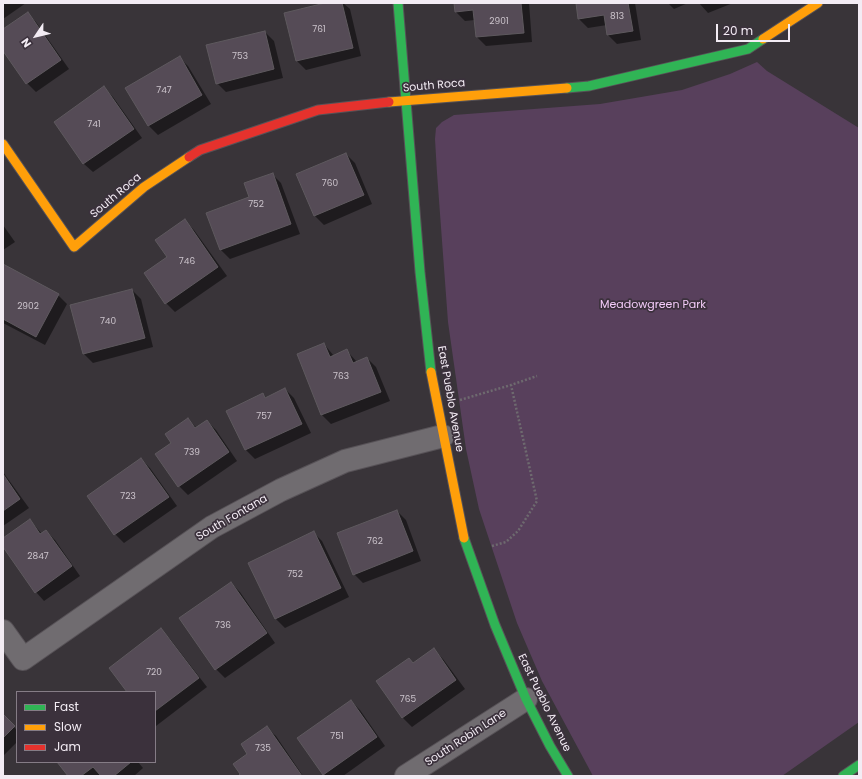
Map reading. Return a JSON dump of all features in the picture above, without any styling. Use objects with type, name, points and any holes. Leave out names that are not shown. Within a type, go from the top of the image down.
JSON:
[{"type":"street","name":"East Pueblo Avenue","points":[[398,3],[420,272],[437,408],[468,552],[495,625],[526,699],[550,746],[568,776]]},
{"type":"street","name":"South Roca","points":[[3,144],[74,247],[144,187],[200,150],[318,110],[407,100],[589,86],[748,49],[818,3]]},
{"type":"street","name":"South Fontana","points":[[3,631],[23,659],[212,527],[274,494],[345,461],[443,436]]},
{"type":"street","name":"South Robin Lane","points":[[406,776],[526,699]]},
{"type":"street","points":[[843,776],[859,765]]},
{"type":"path","points":[[437,408],[537,376]]},
{"type":"path","points":[[468,552],[506,542],[518,531],[537,501],[512,385]]},
{"type":"green space","name":"Meadowgreen Park","points":[[757,62],[767,71],[859,128],[859,722],[782,776],[593,776],[542,681],[517,623],[479,509],[466,449],[448,322],[437,173],[435,139],[436,128],[442,122],[454,115],[600,104],[682,90],[730,74]]},
{"type":"building","points":[[325,3],[342,3],[353,48],[296,61],[284,13]]},
{"type":"building","points":[[454,3],[521,3],[524,33],[476,37],[473,10],[455,12]]},
{"type":"building","points":[[576,3],[628,3],[633,31],[607,35],[604,15],[578,19]]},
{"type":"building","points":[[28,12],[61,60],[26,84],[3,51],[3,29]]},
{"type":"building","points":[[265,31],[274,69],[216,84],[206,45]]},
{"type":"building","points":[[180,56],[202,95],[148,126],[125,88]]},
{"type":"building","points":[[104,86],[134,129],[83,164],[54,122]]},
{"type":"building","points":[[346,153],[364,195],[314,216],[296,174]]},
{"type":"building","points":[[273,173],[291,224],[220,250],[206,213],[249,197],[244,183]]},
{"type":"building","points":[[185,219],[218,267],[165,304],[144,273],[167,257],[155,240]]},
{"type":"building","points":[[3,264],[59,294],[36,337],[3,319]]},
{"type":"building","points":[[132,289],[145,338],[83,354],[70,305]]},
{"type":"building","points":[[324,343],[330,357],[347,349],[353,363],[367,357],[381,392],[321,415],[297,354]]},
{"type":"building","points":[[285,388],[302,424],[245,450],[226,411],[263,393],[265,398]]},
{"type":"building","points":[[188,418],[195,428],[207,420],[229,452],[178,487],[155,454],[171,443],[165,434]]},
{"type":"building","points":[[141,458],[169,497],[114,535],[87,496]]},
{"type":"building","points":[[3,474],[20,499],[3,511]]},
{"type":"building","points":[[397,510],[413,551],[353,575],[337,533]]},
{"type":"building","points":[[30,519],[40,534],[46,530],[72,566],[35,593],[3,547],[3,538]]},
{"type":"building","points":[[314,531],[341,588],[275,619],[248,563]]},
{"type":"building","points":[[231,582],[267,633],[215,670],[179,618]]},
{"type":"building","points":[[161,628],[199,678],[156,710],[156,691],[126,691],[109,668]]},
{"type":"building","points":[[434,648],[456,680],[402,718],[376,681],[409,658],[413,663]]},
{"type":"building","points":[[351,700],[377,737],[323,775],[297,738]]},
{"type":"building","points":[[3,714],[15,726],[3,738]]},
{"type":"building","points":[[267,726],[302,776],[238,776],[240,774],[233,764],[247,754],[241,744]]},
{"type":"building","points":[[58,763],[130,763],[114,776],[101,776],[93,767],[81,776],[68,776]]},
{"type":"traffic: fast","points":[[398,3],[420,272],[431,372]]},
{"type":"traffic: fast","points":[[567,88],[589,86],[748,49],[763,39]]},
{"type":"traffic: fast","points":[[464,538],[495,625],[526,699],[550,746],[568,776]]},
{"type":"traffic: fast","points":[[843,776],[859,765]]},
{"type":"traffic: slow","points":[[763,39],[818,3]]},
{"type":"traffic: slow","points":[[389,102],[567,88]]},
{"type":"traffic: slow","points":[[3,144],[74,247],[144,187],[189,157]]},
{"type":"traffic: slow","points":[[431,372],[464,538]]},
{"type":"traffic: jam","points":[[189,157],[200,150],[318,110],[389,102]]}]
